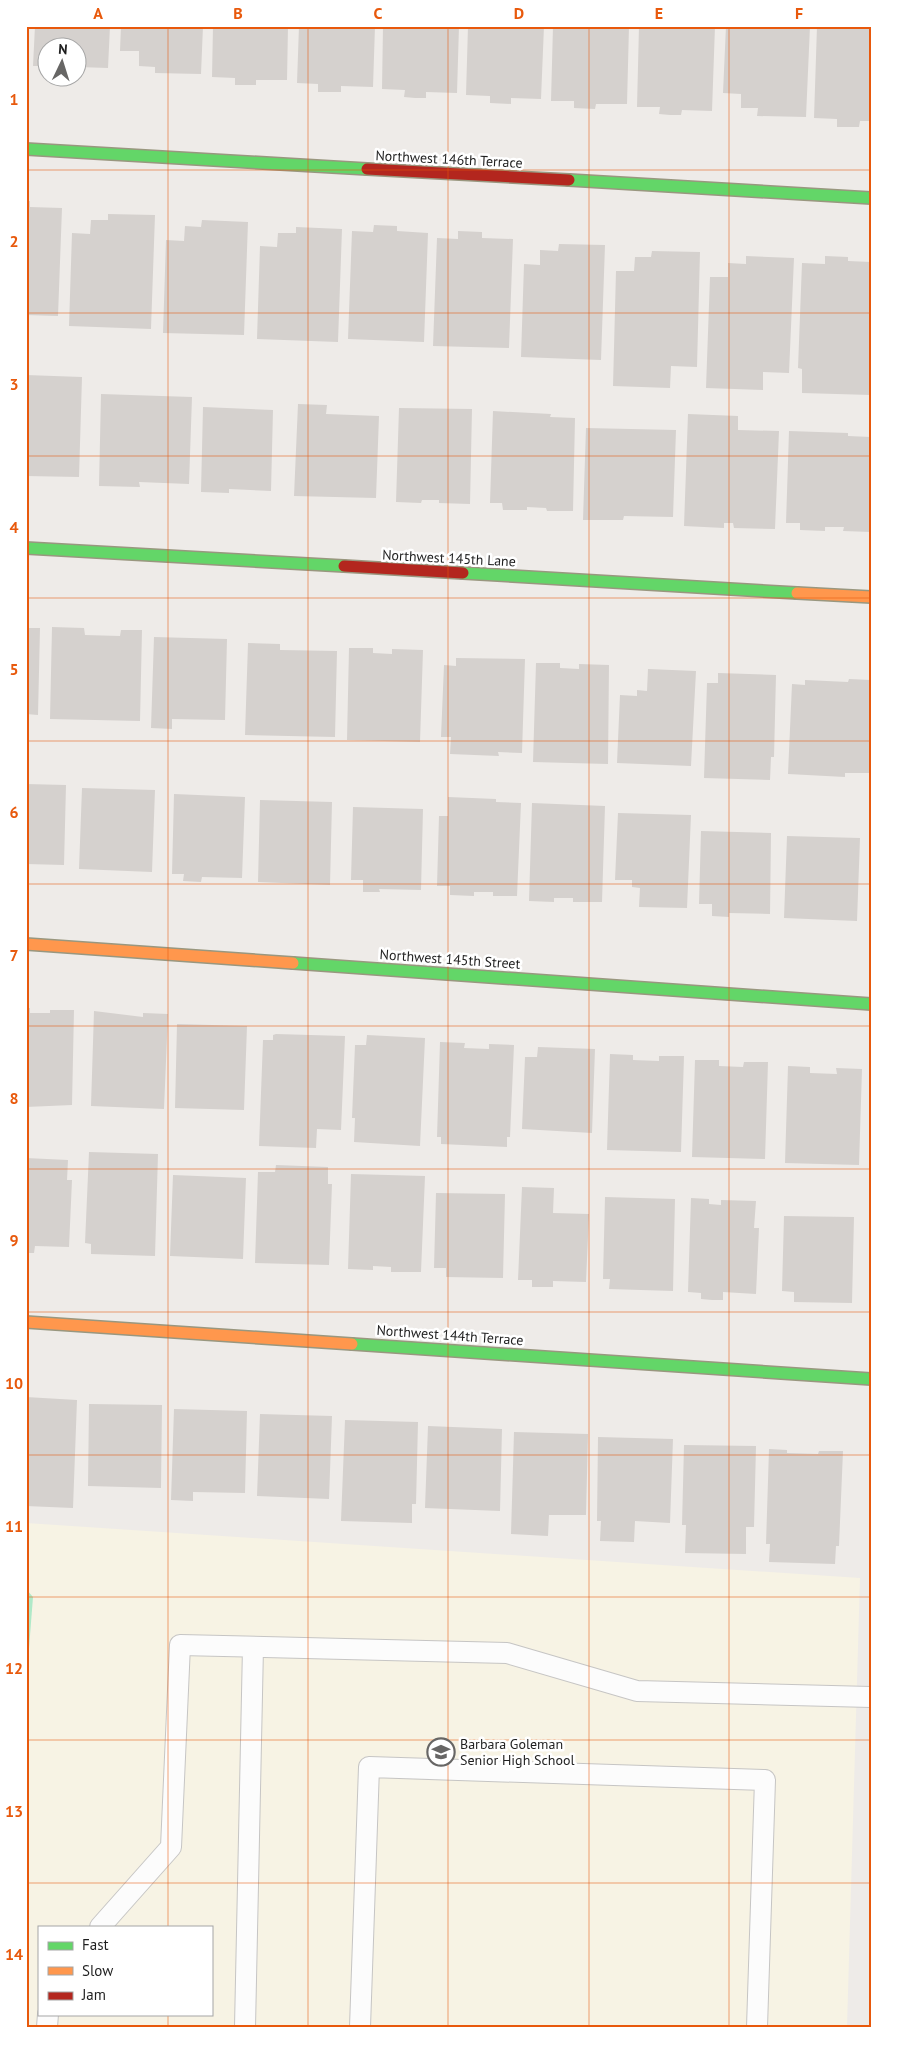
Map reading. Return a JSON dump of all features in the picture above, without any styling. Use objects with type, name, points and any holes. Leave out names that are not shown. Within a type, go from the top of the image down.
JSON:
[{"type":"street","name":"Northwest 146th Terrace","points":[[26,150],[871,198]]},
{"type":"street","name":"Northwest 145th Lane","points":[[26,548],[871,597]]},
{"type":"street","name":"Northwest 145th Street","points":[[26,944],[871,1004]]},
{"type":"street","name":"Northwest 144th Terrace","points":[[26,1322],[871,1379]]},
{"type":"lane","points":[[101,1926],[171,1847],[180,1645],[507,1653],[636,1691],[871,1697]]},
{"type":"lane","points":[[245,2027],[253,1647]]},
{"type":"lane","points":[[360,2027],[369,1767],[765,1780],[757,2027]]},
{"type":"shaded area","name":"Barbara Goleman Senior High School","points":[[26,1523],[860,1578],[847,2027],[26,2027]]},
{"type":"green space","points":[[26,1589],[33,1597],[26,1687]]},
{"type":"building","points":[[35,26],[110,26],[108,68],[88,67],[88,38],[38,38],[38,66],[33,66]]},
{"type":"building","points":[[121,26],[203,26],[201,74],[155,73],[155,67],[139,66],[139,51],[120,51]]},
{"type":"building","points":[[213,26],[288,26],[287,80],[256,80],[256,85],[235,85],[235,78],[212,77]]},
{"type":"building","points":[[299,26],[375,26],[373,87],[341,86],[341,92],[318,92],[318,84],[297,83]]},
{"type":"building","points":[[383,26],[459,26],[457,93],[426,92],[426,98],[415,98],[404,97],[405,90],[382,89]]},
{"type":"building","points":[[468,26],[544,26],[541,99],[511,98],[511,104],[490,103],[490,96],[466,95]]},
{"type":"building","points":[[553,26],[629,26],[627,104],[596,104],[595,109],[574,108],[574,101],[551,101]]},
{"type":"building","points":[[639,26],[715,26],[712,111],[682,110],[681,115],[670,115],[659,114],[660,107],[637,107]]},
{"type":"building","points":[[726,26],[810,26],[806,117],[757,116],[758,108],[741,108],[741,94],[723,93]]},
{"type":"building","points":[[817,26],[871,26],[871,121],[860,121],[859,127],[837,127],[837,119],[814,118]]},
{"type":"building","points":[[26,201],[30,201],[30,207],[62,208],[58,316],[26,315]]},
{"type":"building","points":[[108,214],[155,215],[151,329],[69,326],[72,233],[90,234],[91,220],[108,220]]},
{"type":"building","points":[[202,220],[248,222],[244,335],[163,333],[166,240],[184,241],[185,226],[201,227]]},
{"type":"building","points":[[374,225],[397,226],[397,231],[428,233],[424,342],[348,339],[352,231],[373,232]]},
{"type":"building","points":[[296,227],[342,229],[338,342],[257,339],[260,246],[277,247],[278,233],[296,233]]},
{"type":"building","points":[[458,231],[482,232],[482,238],[513,239],[509,348],[433,346],[437,238],[458,239]]},
{"type":"building","points":[[559,244],[605,245],[601,360],[521,357],[524,264],[540,265],[540,250],[558,251]]},
{"type":"building","points":[[652,251],[700,252],[697,367],[671,366],[670,388],[613,386],[616,271],[634,271],[635,257],[651,257]]},
{"type":"building","points":[[746,256],[794,258],[789,373],[763,372],[763,390],[706,388],[710,277],[728,277],[728,263],[746,264]]},
{"type":"building","points":[[825,256],[848,257],[848,261],[871,262],[871,395],[802,393],[802,369],[798,368],[802,263],[825,264]]},
{"type":"building","points":[[26,375],[82,377],[79,477],[26,476]]},
{"type":"building","points":[[101,394],[192,397],[189,484],[139,482],[140,487],[99,486]]},
{"type":"building","points":[[298,404],[327,405],[326,414],[379,416],[376,498],[294,496]]},
{"type":"building","points":[[203,407],[273,410],[271,491],[229,489],[229,493],[201,492]]},
{"type":"building","points":[[399,408],[472,409],[470,504],[439,503],[439,500],[422,500],[421,503],[396,502]]},
{"type":"building","points":[[493,411],[551,414],[550,417],[575,418],[573,511],[547,511],[546,508],[527,507],[527,510],[503,510],[502,503],[490,503]]},
{"type":"building","points":[[688,414],[738,416],[738,430],[779,431],[775,529],[734,528],[733,523],[724,523],[724,528],[684,526]]},
{"type":"building","points":[[586,428],[676,430],[673,517],[624,516],[623,520],[583,520]]},
{"type":"building","points":[[789,431],[848,433],[848,436],[871,437],[871,532],[843,531],[844,527],[825,527],[825,531],[800,530],[800,523],[786,523]]},
{"type":"building","points":[[52,627],[84,628],[85,635],[120,636],[121,630],[142,630],[140,721],[50,719]]},
{"type":"building","points":[[26,628],[40,628],[38,715],[26,714]]},
{"type":"building","points":[[154,637],[227,639],[225,720],[172,719],[172,729],[151,728]]},
{"type":"building","points":[[248,643],[280,644],[280,650],[337,651],[335,737],[245,735]]},
{"type":"building","points":[[349,648],[373,648],[373,653],[392,654],[392,649],[423,650],[420,742],[347,740]]},
{"type":"building","points":[[456,658],[525,659],[522,753],[498,752],[499,756],[450,754],[451,737],[441,737],[444,665],[456,666]]},
{"type":"building","points":[[536,663],[560,663],[560,668],[579,669],[579,664],[609,665],[608,764],[533,762]]},
{"type":"building","points":[[648,669],[696,671],[691,766],[617,763],[620,695],[637,696],[637,690],[647,691]]},
{"type":"building","points":[[718,673],[776,675],[774,757],[771,757],[770,780],[704,778],[707,683],[718,683]]},
{"type":"building","points":[[849,679],[871,680],[869,773],[845,773],[845,777],[788,774],[792,684],[805,685],[805,680],[848,682]]},
{"type":"building","points":[[26,784],[66,785],[64,865],[26,864]]},
{"type":"building","points":[[82,788],[155,790],[152,872],[79,869]]},
{"type":"building","points":[[174,794],[245,797],[242,878],[202,877],[201,882],[183,881],[184,874],[172,874]]},
{"type":"building","points":[[448,797],[496,799],[496,802],[521,803],[517,896],[493,896],[493,892],[474,892],[474,896],[450,895],[450,886],[437,886],[439,816],[448,816]]},
{"type":"building","points":[[260,800],[332,802],[330,885],[258,882]]},
{"type":"building","points":[[532,803],[605,806],[602,902],[573,902],[573,898],[554,898],[554,902],[529,901]]},
{"type":"building","points":[[353,807],[423,809],[421,890],[379,889],[380,892],[363,892],[363,880],[351,880]]},
{"type":"building","points":[[618,813],[691,815],[687,908],[639,907],[640,888],[632,887],[632,880],[615,880]]},
{"type":"building","points":[[701,831],[771,833],[770,914],[729,913],[729,917],[712,916],[712,904],[699,904]]},
{"type":"building","points":[[787,836],[860,838],[857,921],[784,918]]},
{"type":"building","points":[[26,1008],[30,1008],[30,1013],[50,1013],[50,1010],[74,1010],[72,1105],[26,1107]]},
{"type":"building","points":[[94,1011],[143,1017],[143,1013],[168,1014],[164,1109],[91,1106]]},
{"type":"building","points":[[177,1024],[247,1026],[244,1110],[175,1108]]},
{"type":"building","points":[[273,1035],[345,1036],[341,1130],[317,1129],[316,1148],[259,1146],[263,1040],[273,1040]]},
{"type":"building","points":[[367,1035],[425,1038],[420,1146],[354,1142],[355,1118],[352,1118],[355,1045],[366,1045]]},
{"type":"building","points":[[440,1042],[465,1043],[464,1048],[489,1049],[489,1044],[514,1045],[510,1137],[507,1137],[507,1147],[441,1144],[441,1137],[437,1137]]},
{"type":"building","points":[[538,1047],[595,1049],[592,1133],[522,1129],[525,1057],[537,1057]]},
{"type":"building","points":[[610,1054],[633,1055],[633,1060],[659,1061],[659,1056],[684,1056],[681,1152],[607,1150]]},
{"type":"building","points":[[695,1060],[719,1060],[719,1066],[743,1067],[744,1062],[768,1062],[765,1159],[692,1157]]},
{"type":"building","points":[[788,1066],[810,1067],[810,1073],[837,1074],[836,1068],[862,1069],[859,1165],[785,1163]]},
{"type":"building","points":[[89,1152],[158,1154],[155,1256],[91,1254],[91,1244],[85,1243]]},
{"type":"building","points":[[26,1158],[68,1160],[67,1180],[72,1180],[69,1247],[35,1246],[34,1253],[26,1253]]},
{"type":"building","points":[[276,1165],[328,1167],[328,1184],[332,1184],[329,1265],[255,1263],[258,1172],[275,1172]]},
{"type":"building","points":[[351,1174],[425,1176],[421,1272],[391,1272],[391,1267],[373,1266],[373,1270],[348,1269]]},
{"type":"building","points":[[173,1175],[246,1178],[243,1259],[170,1256]]},
{"type":"building","points":[[522,1187],[554,1188],[553,1213],[589,1214],[586,1282],[553,1281],[553,1287],[532,1287],[532,1280],[518,1280]]},
{"type":"building","points":[[436,1193],[505,1194],[503,1278],[446,1277],[446,1268],[434,1268]]},
{"type":"building","points":[[605,1197],[675,1199],[673,1291],[609,1289],[610,1279],[603,1279]]},
{"type":"building","points":[[691,1198],[709,1199],[709,1204],[721,1205],[721,1200],[756,1201],[754,1228],[759,1228],[756,1294],[723,1292],[723,1300],[712,1300],[701,1299],[701,1293],[688,1292]]},
{"type":"building","points":[[784,1216],[854,1217],[852,1303],[794,1302],[794,1292],[782,1291]]},
{"type":"building","points":[[26,1397],[77,1400],[73,1508],[26,1506]]},
{"type":"building","points":[[89,1404],[162,1405],[161,1488],[88,1486]]},
{"type":"building","points":[[174,1409],[247,1411],[245,1493],[193,1492],[193,1501],[171,1500]]},
{"type":"building","points":[[260,1414],[332,1416],[329,1499],[257,1496]]},
{"type":"building","points":[[345,1420],[418,1422],[416,1504],[412,1504],[412,1523],[341,1521]]},
{"type":"building","points":[[428,1426],[502,1429],[500,1511],[425,1508]]},
{"type":"building","points":[[514,1432],[588,1434],[586,1515],[549,1515],[548,1536],[511,1534]]},
{"type":"building","points":[[598,1437],[673,1439],[670,1523],[635,1521],[634,1542],[600,1541],[601,1521],[597,1521]]},
{"type":"building","points":[[684,1445],[756,1446],[754,1527],[746,1527],[746,1554],[685,1553],[686,1525],[682,1525]]},
{"type":"building","points":[[769,1449],[787,1450],[787,1453],[818,1454],[819,1451],[843,1451],[839,1546],[836,1546],[835,1564],[769,1562],[770,1544],[766,1544]]},
{"type":"traffic: fast","points":[[26,149],[367,169]]},
{"type":"traffic: fast","points":[[569,180],[871,198]]},
{"type":"traffic: fast","points":[[26,548],[344,566]]},
{"type":"traffic: fast","points":[[463,573],[797,593]]},
{"type":"traffic: fast","points":[[293,963],[871,1004]]},
{"type":"traffic: fast","points":[[352,1344],[871,1379]]},
{"type":"traffic: slow","points":[[797,593],[871,597]]},
{"type":"traffic: slow","points":[[26,944],[293,963]]},
{"type":"traffic: slow","points":[[26,1322],[352,1344]]},
{"type":"traffic: jam","points":[[367,169],[569,180]]},
{"type":"traffic: jam","points":[[344,566],[463,573]]},
{"type":"place","name":"Barbara Goleman Senior High School","points":[[441,1752]]}]
